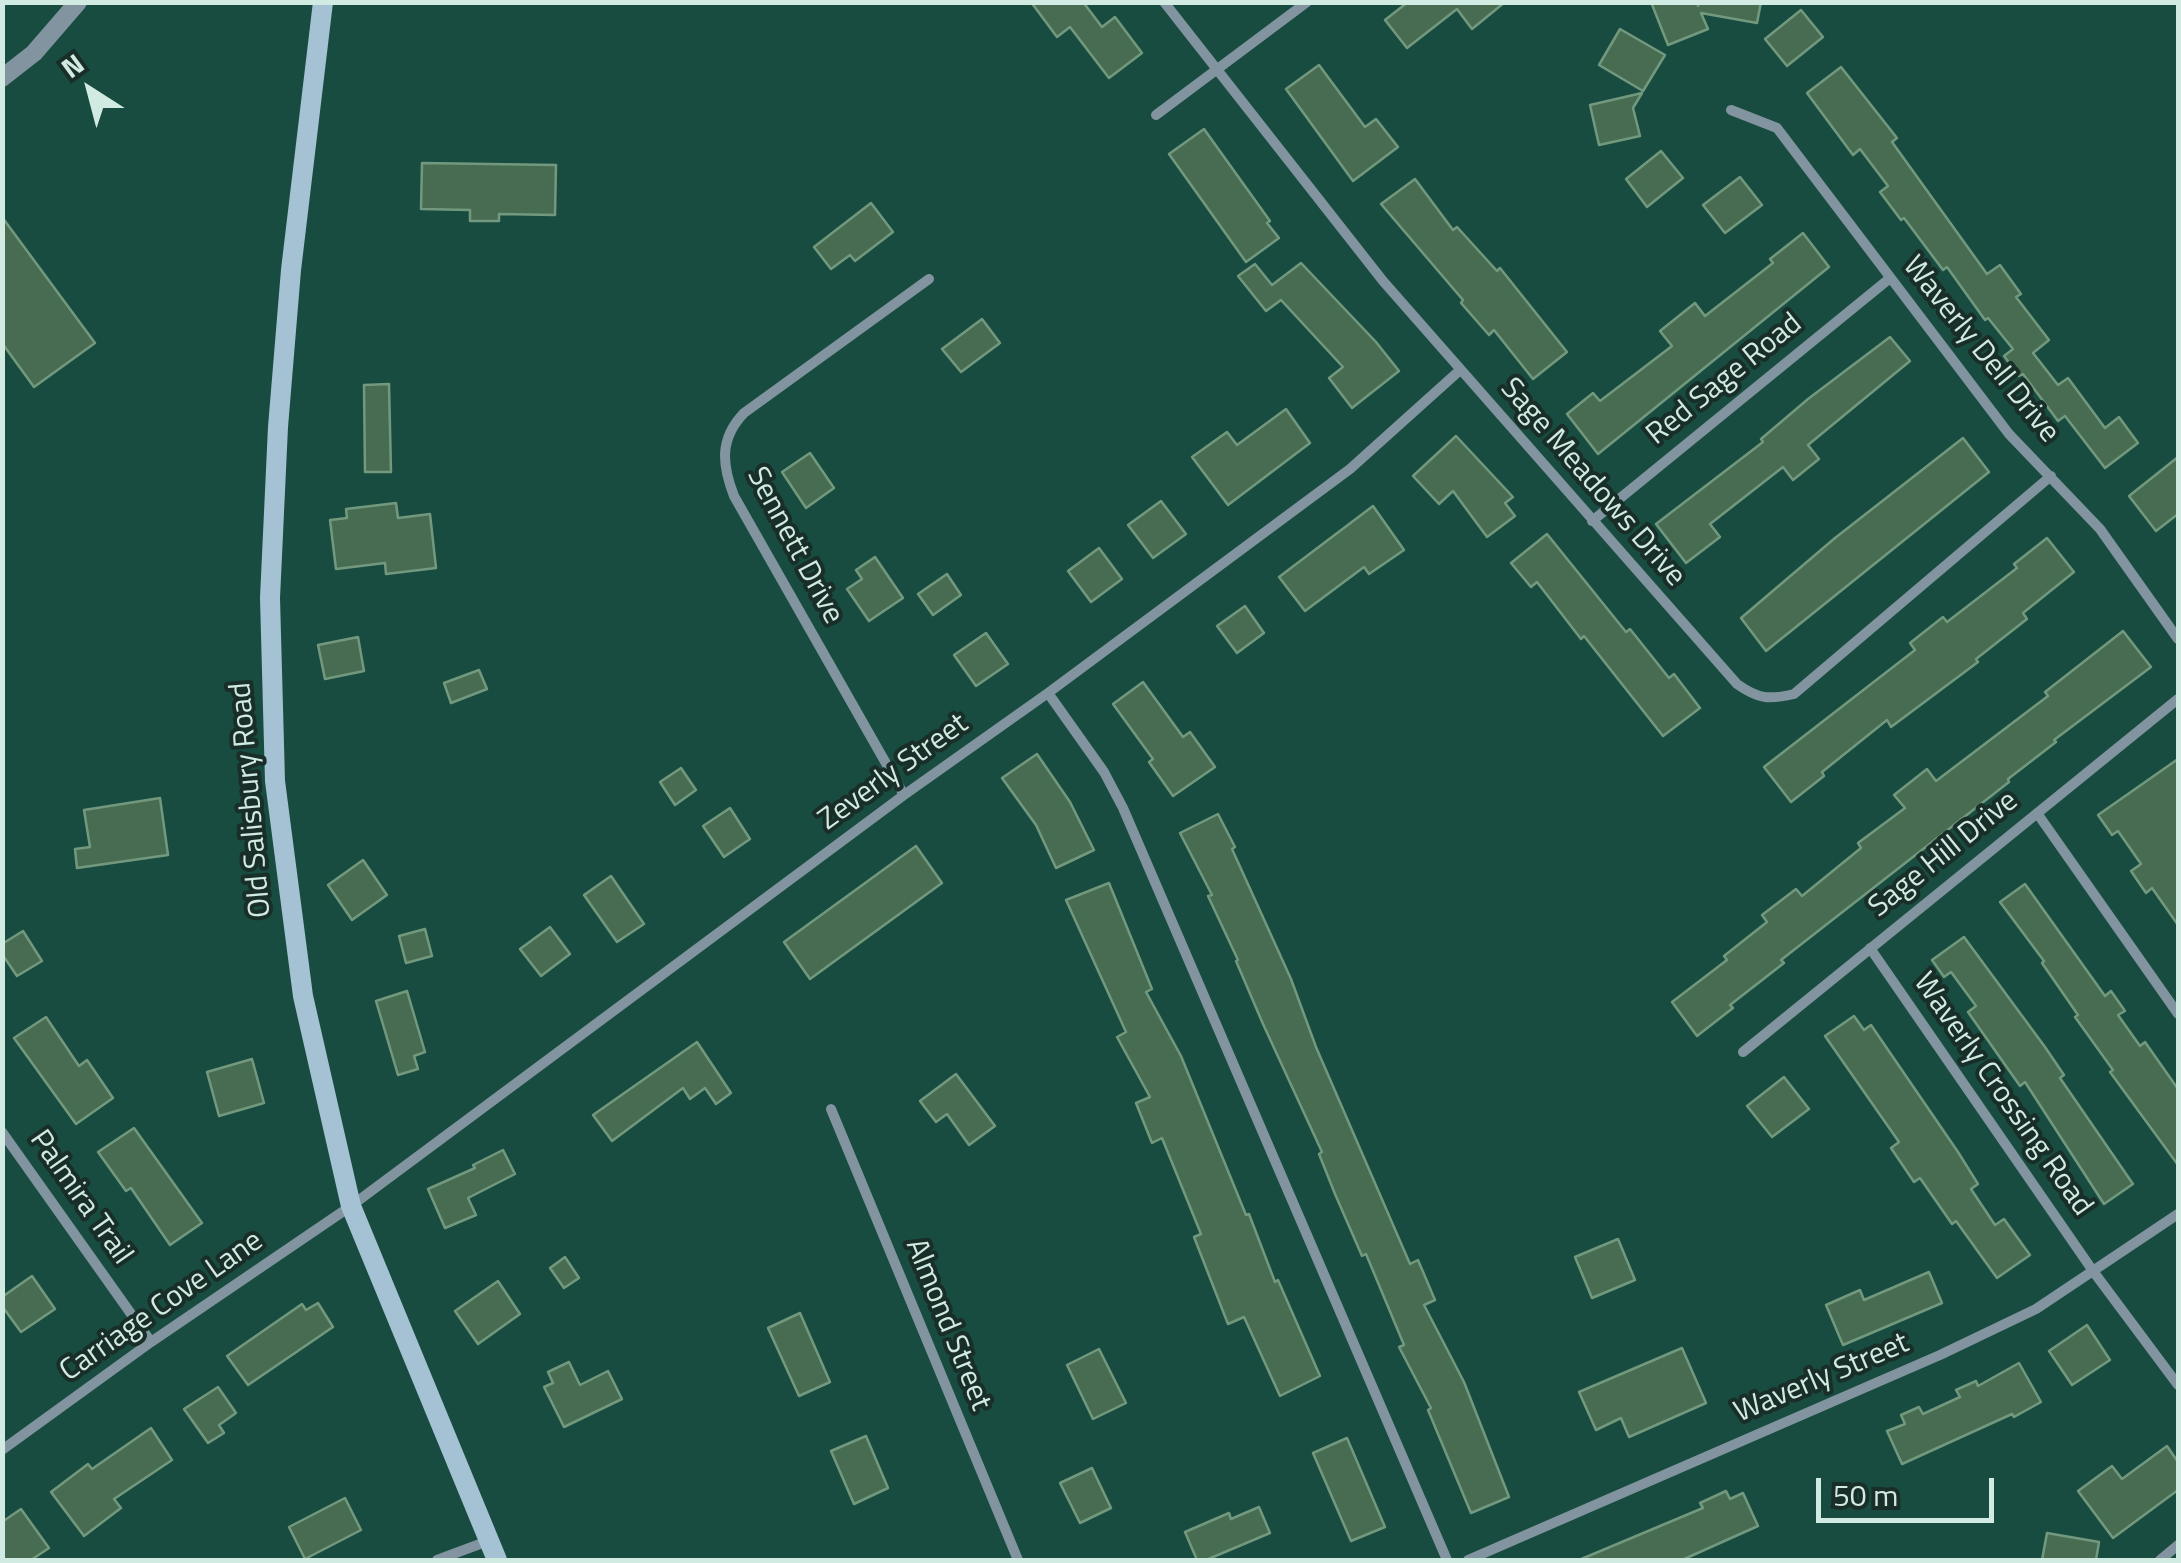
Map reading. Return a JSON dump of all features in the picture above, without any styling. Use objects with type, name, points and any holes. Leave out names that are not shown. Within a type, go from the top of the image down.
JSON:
[{"type":"main road","name":"Old Salisbury Road","points":[[324,2],[291,270],[278,427],[271,548],[274,781],[300,978],[324,1101],[351,1206],[492,1551]]},
{"type":"street","points":[[2,78],[34,53],[78,2]]},
{"type":"street","name":"Sage Meadows Drive","points":[[1164,2],[1335,224],[1459,371],[1737,684],[1754,696],[1770,700],[1794,694],[2051,476]]},
{"type":"street","points":[[1156,115],[1308,2]]},
{"type":"street","name":"Waverly Dell Drive","points":[[1731,110],[1777,128],[2009,434],[2100,529],[2178,639]]},
{"type":"street","name":"Sennett Drive","points":[[904,795],[734,496],[725,473],[724,452],[732,426],[744,413],[930,278]]},
{"type":"street","name":"Red Sage Road","points":[[1592,521],[1890,278]]},
{"type":"street","name":"Zeverly Street","points":[[351,1206],[1350,469],[1459,371]]},
{"type":"street","points":[[1048,694],[1104,772],[1122,808],[1447,1560]]},
{"type":"street","name":"Sage Hill Drive","points":[[1743,1052],[2178,699]]},
{"type":"street","points":[[2037,812],[2178,1014]]},
{"type":"street","name":"Waverly Crossing Road","points":[[1870,948],[2093,1271],[2178,1385]]},
{"type":"street","name":"Almond Street","points":[[831,1109],[1018,1560]]},
{"type":"street","name":"Palmira Trail","points":[[2,1132],[151,1342]]},
{"type":"street","name":"Carriage Cove Lane","points":[[2,1450],[151,1342],[351,1206]]},
{"type":"street","name":"Waverly Street","points":[[1468,1560],[1940,1356],[2036,1308],[2178,1214]]},
{"type":"street","points":[[2160,1560],[2178,1545]]},
{"type":"street","points":[[437,1560],[492,1551]]},
{"type":"building","points":[[1031,2],[1083,2],[1102,27],[1115,17],[1142,53],[1109,78],[1070,27],[1057,37]]},
{"type":"building","points":[[1408,2],[1505,2],[1472,29],[1457,9],[1407,48],[1385,20]]},
{"type":"building","points":[[1651,2],[1697,2],[1698,6],[1699,2],[1761,2],[1757,23],[1701,13],[1708,29],[1668,45]]},
{"type":"building","points":[[1801,10],[1823,37],[1787,66],[1765,39]]},
{"type":"building","points":[[1620,29],[1665,55],[1643,91],[1599,65]]},
{"type":"building","points":[[1319,65],[1365,127],[1376,119],[1398,147],[1353,181],[1286,89]]},
{"type":"building","points":[[1841,67],[1897,138],[1892,142],[1987,274],[2000,265],[2021,294],[2016,297],[2049,340],[2033,353],[2058,385],[2068,378],[2105,428],[2119,417],[2138,443],[2105,468],[2065,416],[2058,421],[2023,374],[2019,376],[2004,356],[2013,349],[1988,318],[1985,320],[1947,267],[1943,270],[1904,218],[1901,220],[1880,192],[1888,186],[1860,149],[1853,155],[1807,93]]},
{"type":"building","points":[[1642,93],[1633,108],[1640,136],[1599,145],[1590,105]]},
{"type":"building","points":[[1204,129],[1279,238],[1246,262],[1169,154]]},
{"type":"building","points":[[1661,151],[1683,178],[1647,207],[1626,179]]},
{"type":"building","points":[[422,163],[556,165],[555,215],[499,214],[499,221],[470,221],[470,210],[421,209]]},
{"type":"building","points":[[1740,177],[1762,205],[1725,233],[1703,205]]},
{"type":"building","points":[[1415,179],[1453,230],[1457,227],[1497,271],[1500,268],[1567,352],[1533,379],[1494,330],[1489,335],[1461,303],[1463,300],[1381,204]]},
{"type":"building","points":[[871,203],[893,232],[855,261],[850,255],[831,269],[814,247]]},
{"type":"building","points":[[2,217],[95,343],[34,387],[2,343]]},
{"type":"building","points":[[1803,233],[1829,267],[1598,454],[1567,414],[1593,393],[1600,401],[1672,346],[1660,331],[1695,303],[1705,316],[1773,263],[1770,259]]},
{"type":"building","points":[[1301,263],[1399,371],[1352,408],[1329,378],[1343,367],[1281,300],[1266,311],[1238,276],[1255,264],[1272,285]]},
{"type":"building","points":[[982,319],[1000,343],[961,372],[942,349]]},
{"type":"building","points":[[1890,337],[1910,361],[1808,445],[1819,459],[1793,480],[1783,467],[1710,524],[1720,537],[1686,563],[1656,524]]},
{"type":"building","points":[[389,384],[391,472],[365,472],[364,385]]},
{"type":"building","points":[[1286,409],[1310,443],[1228,505],[1192,457],[1227,432],[1237,445]]},
{"type":"building","points":[[1456,436],[1513,497],[1505,503],[1515,516],[1487,537],[1453,491],[1439,504],[1413,476]]},
{"type":"building","points":[[1963,438],[1989,472],[1766,651],[1741,618]]},
{"type":"building","points":[[810,453],[834,488],[806,508],[782,472]]},
{"type":"building","points":[[2178,457],[2178,514],[2156,531],[2129,496]]},
{"type":"building","points":[[1161,501],[1186,534],[1153,558],[1128,525]]},
{"type":"building","points":[[396,503],[398,518],[430,514],[436,568],[386,574],[385,563],[336,569],[330,520],[347,518],[346,509]]},
{"type":"building","points":[[1373,506],[1404,550],[1369,574],[1364,567],[1305,611],[1279,577]]},
{"type":"building","points":[[1547,534],[1626,632],[1630,629],[1669,678],[1674,674],[1700,708],[1663,736],[1537,582],[1531,587],[1511,563]]},
{"type":"building","points":[[2047,538],[2074,572],[2023,613],[2027,619],[1976,659],[1978,662],[1891,727],[1887,720],[1791,802],[1764,767],[1915,650],[1910,643],[1943,617],[1947,622],[2017,568],[2014,564]]},
{"type":"building","points":[[1099,548],[1122,579],[1091,602],[1068,571]]},
{"type":"building","points":[[875,557],[903,598],[869,621],[847,589],[862,579],[856,570]]},
{"type":"building","points":[[947,574],[961,595],[933,615],[918,594]]},
{"type":"building","points":[[1245,606],[1264,633],[1237,653],[1217,626]]},
{"type":"building","points":[[2123,631],[2151,667],[1781,960],[1784,963],[1697,1036],[1672,1002],[1727,960],[1724,956],[1767,922],[1762,915],[1796,889],[1802,896],[1861,848],[1858,843],[1905,808],[1894,795],[1927,769],[1936,781],[2048,696],[2045,692]]},
{"type":"building","points":[[986,633],[1008,664],[976,686],[954,655]]},
{"type":"building","points":[[358,637],[364,671],[325,679],[318,645]]},
{"type":"building","points":[[479,670],[487,689],[451,703],[444,683]]},
{"type":"building","points":[[1143,682],[1183,737],[1190,732],[1215,767],[1173,796],[1149,762],[1153,759],[1113,704]]},
{"type":"building","points":[[1037,754],[1070,802],[1094,850],[1056,868],[1036,825],[1002,778]]},
{"type":"building","points":[[2178,759],[2178,925],[2152,888],[2146,893],[2131,871],[2141,864],[2118,831],[2112,835],[2098,815]]},
{"type":"building","points":[[681,768],[696,790],[675,805],[660,782]]},
{"type":"building","points":[[160,798],[168,855],[77,868],[75,849],[90,847],[84,810]]},
{"type":"building","points":[[730,808],[750,839],[724,857],[703,826]]},
{"type":"building","points":[[1218,814],[1410,1264],[1418,1260],[1435,1300],[1424,1305],[1464,1382],[1509,1497],[1471,1513],[1428,1410],[1431,1408],[1399,1347],[1404,1345],[1366,1254],[1362,1256],[1319,1154],[1322,1152],[1208,896],[1212,895],[1180,833]]},
{"type":"building","points":[[916,846],[942,883],[810,979],[784,942]]},
{"type":"building","points":[[363,860],[387,895],[352,920],[328,885]]},
{"type":"building","points":[[611,876],[644,924],[617,942],[584,895]]},
{"type":"building","points":[[1109,883],[1152,989],[1146,992],[1181,1056],[1275,1282],[1278,1280],[1320,1376],[1280,1396],[1244,1317],[1228,1324],[1194,1237],[1201,1234],[1162,1138],[1152,1143],[1136,1103],[1150,1097],[1117,1037],[1126,1032],[1066,900]]},
{"type":"building","points":[[2025,884],[2105,996],[2111,991],[2125,1011],[2118,1015],[2140,1046],[2145,1042],[2178,1089],[2178,1165],[2110,1072],[2113,1070],[2075,1017],[2078,1015],[2044,961],[2000,902]]},
{"type":"building","points":[[550,927],[570,954],[541,976],[520,949]]},
{"type":"building","points":[[425,929],[432,956],[406,963],[399,936]]},
{"type":"building","points":[[23,931],[42,961],[17,976],[2,954],[2,944]]},
{"type":"building","points":[[1964,937],[2045,1047],[2064,1075],[2060,1078],[2133,1184],[2104,1204],[2025,1082],[2020,1086],[1968,1012],[1976,1006],[1951,972],[1944,977],[1932,960]]},
{"type":"building","points":[[407,991],[425,1052],[414,1056],[418,1069],[398,1075],[376,1001]]},
{"type":"building","points":[[1854,1016],[1864,1030],[1871,1025],[1958,1152],[1978,1184],[1971,1189],[1995,1225],[2004,1219],[2030,1255],[1997,1278],[1920,1178],[1914,1182],[1891,1148],[1899,1142],[1825,1036]]},
{"type":"building","points":[[46,1017],[79,1066],[87,1060],[113,1098],[76,1124],[14,1038]]},
{"type":"building","points":[[697,1042],[731,1093],[716,1104],[705,1088],[690,1099],[683,1088],[612,1141],[593,1115]]},
{"type":"building","points":[[252,1059],[264,1103],[219,1116],[207,1072]]},
{"type":"building","points":[[956,1074],[995,1126],[969,1145],[947,1114],[936,1122],[920,1101]]},
{"type":"building","points":[[1784,1077],[1809,1109],[1772,1137],[1747,1106]]},
{"type":"building","points":[[134,1128],[202,1223],[170,1245],[131,1188],[126,1191],[98,1152]]},
{"type":"building","points":[[503,1150],[515,1174],[468,1198],[476,1215],[445,1228],[428,1189],[475,1168],[473,1165]]},
{"type":"building","points":[[1618,1239],[1635,1280],[1592,1298],[1575,1257]]},
{"type":"building","points":[[565,1257],[579,1278],[564,1288],[550,1268]]},
{"type":"building","points":[[1929,1272],[1942,1303],[1843,1345],[1826,1305],[1860,1290],[1864,1300]]},
{"type":"building","points":[[32,1276],[55,1309],[21,1332],[2,1306],[2,1297]]},
{"type":"building","points":[[498,1281],[520,1314],[478,1344],[455,1311]]},
{"type":"building","points":[[318,1303],[333,1327],[248,1385],[227,1356],[302,1304],[306,1310]]},
{"type":"building","points":[[800,1313],[830,1382],[799,1396],[768,1328]]},
{"type":"building","points":[[2087,1325],[2110,1360],[2072,1385],[2049,1351]]},
{"type":"building","points":[[1682,1348],[1706,1403],[1629,1437],[1621,1418],[1596,1430],[1579,1392]]},
{"type":"building","points":[[1099,1349],[1126,1403],[1093,1419],[1067,1365]]},
{"type":"building","points":[[569,1362],[580,1385],[608,1371],[622,1399],[564,1427],[544,1387],[553,1383],[548,1372]]},
{"type":"building","points":[[2019,1363],[2041,1402],[1902,1464],[1887,1431],[1905,1424],[1901,1415],[1919,1407],[1923,1414],[1960,1397],[1956,1390],[1976,1381],[1978,1386]]},
{"type":"building","points":[[218,1387],[236,1413],[219,1425],[224,1433],[208,1443],[184,1409]]},
{"type":"building","points":[[151,1428],[172,1460],[114,1499],[121,1508],[84,1536],[51,1492],[88,1464],[92,1469]]},
{"type":"building","points":[[866,1436],[888,1488],[854,1504],[831,1451]]},
{"type":"building","points":[[1347,1438],[1385,1527],[1351,1541],[1313,1453]]},
{"type":"building","points":[[2167,1446],[2178,1462],[2178,1490],[2113,1538],[2078,1491],[2112,1466],[2122,1479]]},
{"type":"building","points":[[1092,1468],[1111,1508],[1080,1523],[1060,1483]]},
{"type":"building","points":[[1726,1491],[1730,1499],[1743,1493],[1758,1526],[1682,1560],[1579,1560],[1703,1508],[1700,1503]]},
{"type":"building","points":[[345,1498],[361,1530],[305,1559],[289,1527]]},
{"type":"building","points":[[1259,1507],[1270,1533],[1206,1560],[1197,1560],[1185,1532],[1229,1513],[1231,1519]]},
{"type":"building","points":[[21,1509],[49,1548],[31,1560],[2,1560],[2,1522]]},
{"type":"building","points":[[2047,1533],[2099,1542],[2096,1560],[2042,1560]]}]
